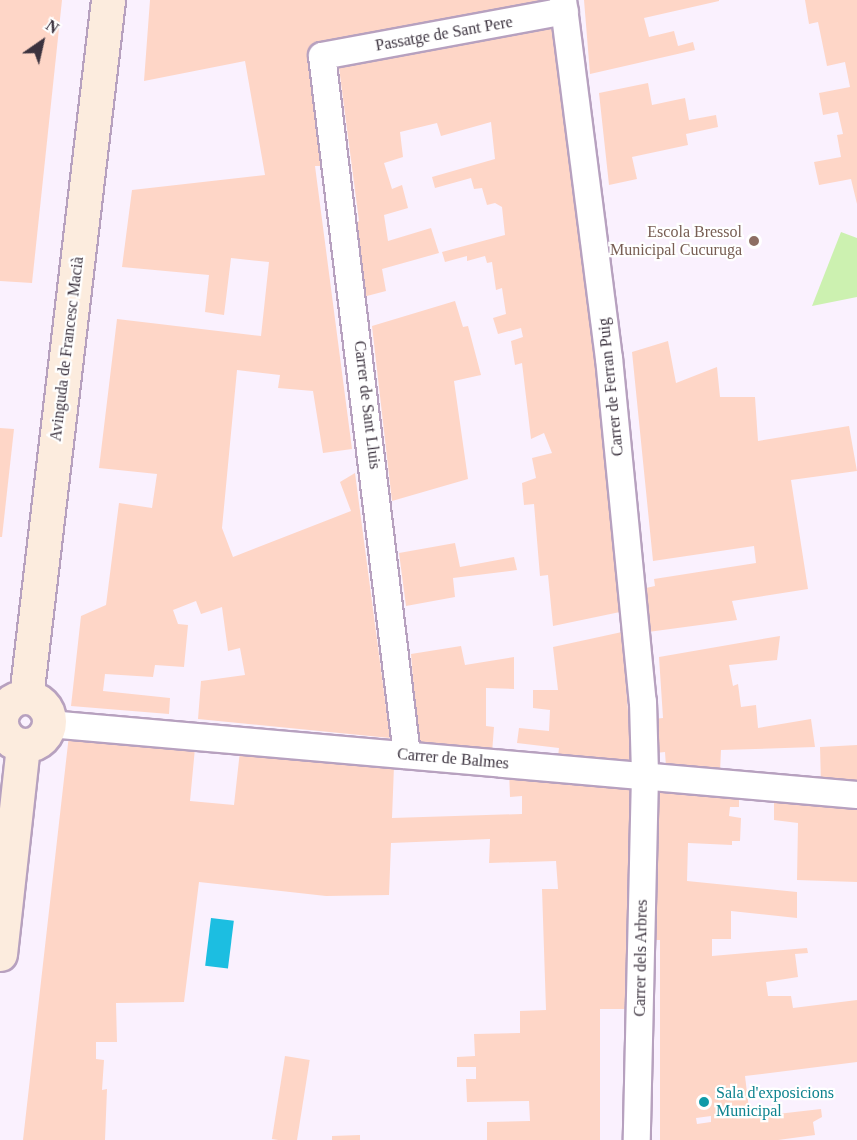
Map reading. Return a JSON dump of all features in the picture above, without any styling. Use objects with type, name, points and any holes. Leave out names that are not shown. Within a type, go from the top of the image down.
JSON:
[{"type":"street","name":"Avinguda de Francesc Macià","points":[[26,697],[108,0]]},
{"type":"street","name":"Passatge de Sant Pere","points":[[322,56],[564,6]]},
{"type":"street","name":"Carrer de Ferran Puig","points":[[564,6],[609,358],[643,702],[645,775]]},
{"type":"street","name":"Carrer de Sant Lluis","points":[[322,56],[407,755]]},
{"type":"street","points":[[26,697],[40,702],[49,724],[43,737],[24,745],[10,740],[1,720],[6,706],[26,697]]},
{"type":"street","name":"Carrer de Balmes","points":[[49,724],[857,795]]},
{"type":"street","points":[[0,954],[24,745]]},
{"type":"street","name":"Carrer dels Arbres","points":[[637,1140],[645,775]]},
{"type":"green space","points":[[841,232],[857,238],[857,297],[812,306]]},
{"type":"water","points":[[211,918],[234,921],[228,968],[205,966]]},
{"type":"building","points":[[0,0],[62,0],[32,283],[0,281]]},
{"type":"building","points":[[150,0],[549,0],[551,9],[309,51],[329,166],[315,166],[352,449],[323,453],[313,391],[278,388],[280,375],[237,370],[222,528],[233,557],[351,511],[340,482],[355,473],[390,738],[198,719],[201,681],[245,675],[240,648],[228,651],[222,607],[201,614],[196,601],[173,610],[178,624],[188,625],[184,667],[155,665],[153,677],[105,674],[103,691],[170,698],[169,714],[71,706],[81,616],[106,605],[119,503],[152,508],[157,474],[99,468],[117,319],[261,336],[269,262],[231,258],[224,315],[205,312],[209,275],[122,267],[132,190],[265,175],[245,61],[144,81]]},
{"type":"building","points":[[584,0],[719,1],[644,18],[649,37],[674,31],[678,46],[693,42],[695,50],[590,74]]},
{"type":"building","points":[[805,0],[857,0],[857,204],[851,179],[819,185],[814,162],[841,157],[837,135],[843,134],[838,112],[823,115],[819,93],[850,87],[845,62],[827,66],[818,22],[809,24]]},
{"type":"building","points":[[553,19],[607,407],[620,612],[553,626],[548,575],[540,576],[534,504],[524,505],[522,483],[536,478],[532,458],[552,453],[544,433],[531,439],[522,363],[515,365],[511,341],[523,337],[521,328],[498,334],[493,318],[506,314],[502,288],[496,290],[492,262],[487,263],[485,256],[467,261],[467,256],[445,262],[442,252],[505,235],[502,207],[495,203],[487,205],[482,188],[474,189],[471,178],[435,188],[432,177],[495,159],[491,122],[441,136],[437,123],[400,132],[403,157],[384,163],[392,189],[402,185],[408,208],[384,215],[388,241],[431,228],[439,253],[382,269],[386,291],[363,297],[352,224],[359,221],[338,60]]},
{"type":"building","points":[[648,83],[652,105],[685,98],[689,120],[716,115],[718,127],[686,134],[688,145],[632,157],[637,179],[609,185],[599,93]]},
{"type":"building","points":[[455,301],[463,327],[468,326],[481,375],[454,381],[468,479],[392,501],[372,326]]},
{"type":"building","points":[[668,341],[676,383],[717,367],[720,397],[755,397],[758,441],[849,426],[857,471],[791,480],[808,589],[732,601],[737,620],[648,632],[646,588],[655,586],[654,579],[756,563],[754,546],[653,561],[632,352]]},
{"type":"building","points":[[0,428],[14,429],[2,537],[0,537]]},
{"type":"building","points":[[455,543],[460,567],[514,557],[517,570],[453,578],[455,597],[406,606],[399,553]]},
{"type":"building","points":[[622,632],[632,764],[558,757],[559,748],[517,743],[519,728],[549,731],[550,710],[533,708],[533,690],[558,690],[553,647]]},
{"type":"building","points":[[780,636],[777,660],[729,665],[733,686],[738,684],[741,707],[756,705],[758,728],[811,719],[815,747],[721,750],[720,773],[666,767],[665,752],[655,753],[653,719],[663,718],[659,657]]},
{"type":"building","points":[[461,646],[465,665],[514,657],[514,689],[486,688],[486,726],[494,727],[492,753],[423,744],[418,740],[411,654]]},
{"type":"building","points":[[69,735],[195,748],[190,801],[234,805],[240,751],[394,766],[392,818],[522,814],[522,796],[510,797],[509,770],[633,780],[630,1009],[600,1009],[600,1140],[487,1140],[487,1122],[530,1121],[529,1101],[467,1102],[466,1079],[476,1079],[476,1067],[457,1067],[457,1057],[475,1056],[474,1034],[520,1033],[520,1011],[546,1010],[542,889],[558,889],[556,861],[489,863],[490,839],[391,843],[389,895],[326,896],[199,882],[184,1002],[116,1003],[117,1042],[96,1042],[96,1059],[104,1060],[102,1090],[107,1089],[105,1140],[23,1140]]},
{"type":"building","points":[[857,745],[857,786],[821,783],[820,747]]},
{"type":"building","points":[[659,784],[739,794],[739,807],[730,807],[729,816],[741,818],[740,841],[732,841],[732,845],[688,843],[687,881],[797,892],[797,918],[731,911],[731,939],[712,939],[712,956],[807,948],[808,953],[795,954],[798,977],[766,982],[768,996],[791,996],[793,1008],[857,1000],[857,1062],[745,1076],[750,1117],[821,1109],[822,1117],[813,1122],[815,1135],[778,1140],[660,1140],[660,940],[653,940]],"holes":[[[711,1116],[711,1122],[697,1124],[696,1118]]]},
{"type":"building","points":[[774,796],[857,805],[857,882],[797,880],[798,823],[774,820]]},
{"type":"building","points":[[285,1056],[310,1060],[297,1140],[272,1139]]},
{"type":"building","points":[[360,1135],[360,1140],[332,1140],[332,1136]]},
{"type":"place","name":"Escola Bressol Municipal Cucuruga","points":[[754,241]]},
{"type":"place","name":"Sala d'exposicions Municipal","points":[[704,1102]]}]
